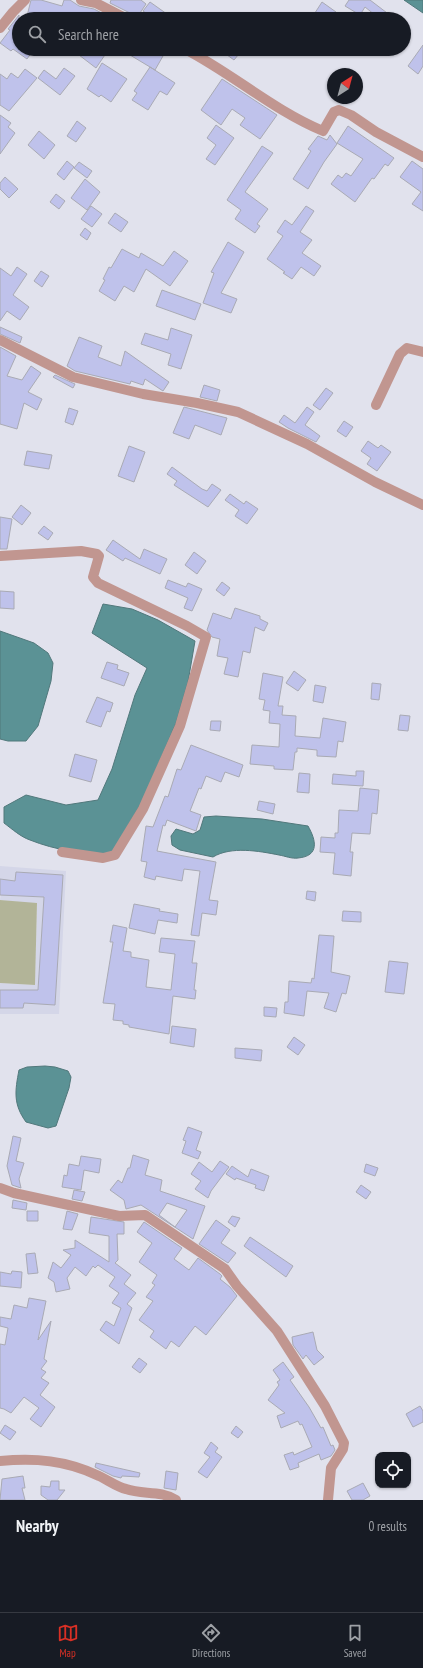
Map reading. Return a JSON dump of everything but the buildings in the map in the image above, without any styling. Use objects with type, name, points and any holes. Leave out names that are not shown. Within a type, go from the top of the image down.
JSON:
[{"type":"street","points":[[13,12],[25,0]]},
{"type":"street","points":[[81,0],[96,3],[113,12]]},
{"type":"street","points":[[0,28],[12,13]]},
{"type":"street","points":[[196,56],[267,102],[305,123],[323,131],[334,112],[339,110],[351,115],[376,132],[423,157]]},
{"type":"street","points":[[0,340],[73,377],[143,394],[197,403],[238,412],[307,444],[375,482],[423,505]]},
{"type":"street","points":[[376,405],[400,354],[407,348],[423,352]]},
{"type":"street","points":[[0,556],[82,552],[97,554],[99,556],[93,577],[98,583],[187,626],[206,637],[180,726],[143,809],[115,855],[103,858],[62,852]]},
{"type":"street","points":[[0,1188],[14,1193],[119,1216],[146,1215],[225,1269],[237,1286],[277,1331],[325,1406],[344,1443],[343,1449],[331,1468],[328,1500]]},
{"type":"street","points":[[0,1461],[22,1459],[67,1463],[98,1475],[125,1489],[138,1492],[154,1492],[169,1496],[176,1500]]},
{"type":"shaded area","points":[[0,866],[66,871],[59,1014],[0,1014],[0,1008],[23,1008],[24,991],[0,990],[0,983],[35,985],[37,904],[0,900],[3,880],[0,879]],"holes":[[[16,872],[63,875],[55,1005],[29,1003],[30,990],[38,990],[44,897],[15,896]]]},
{"type":"green space","points":[[0,900],[37,903],[35,985],[0,983]]},
{"type":"water","points":[[404,0],[423,0],[423,13]]},
{"type":"water","points":[[103,604],[132,609],[158,620],[195,641],[188,682],[176,723],[143,800],[112,853],[91,853],[60,849],[40,844],[23,837],[4,823],[4,807],[26,795],[66,805],[98,800],[112,769],[135,695],[147,668],[92,633]]},
{"type":"water","points":[[0,631],[34,643],[48,653],[53,663],[51,681],[38,726],[26,741],[8,741],[0,739]]},
{"type":"water","points":[[216,816],[262,819],[308,826],[314,842],[313,851],[305,857],[296,858],[245,850],[228,851],[213,857],[180,850],[172,845],[171,836],[176,829],[193,834],[200,830],[204,817]]},
{"type":"water","points":[[45,1066],[68,1071],[71,1077],[69,1088],[56,1126],[48,1128],[26,1122],[19,1109],[16,1097],[19,1070],[27,1067]]}]
